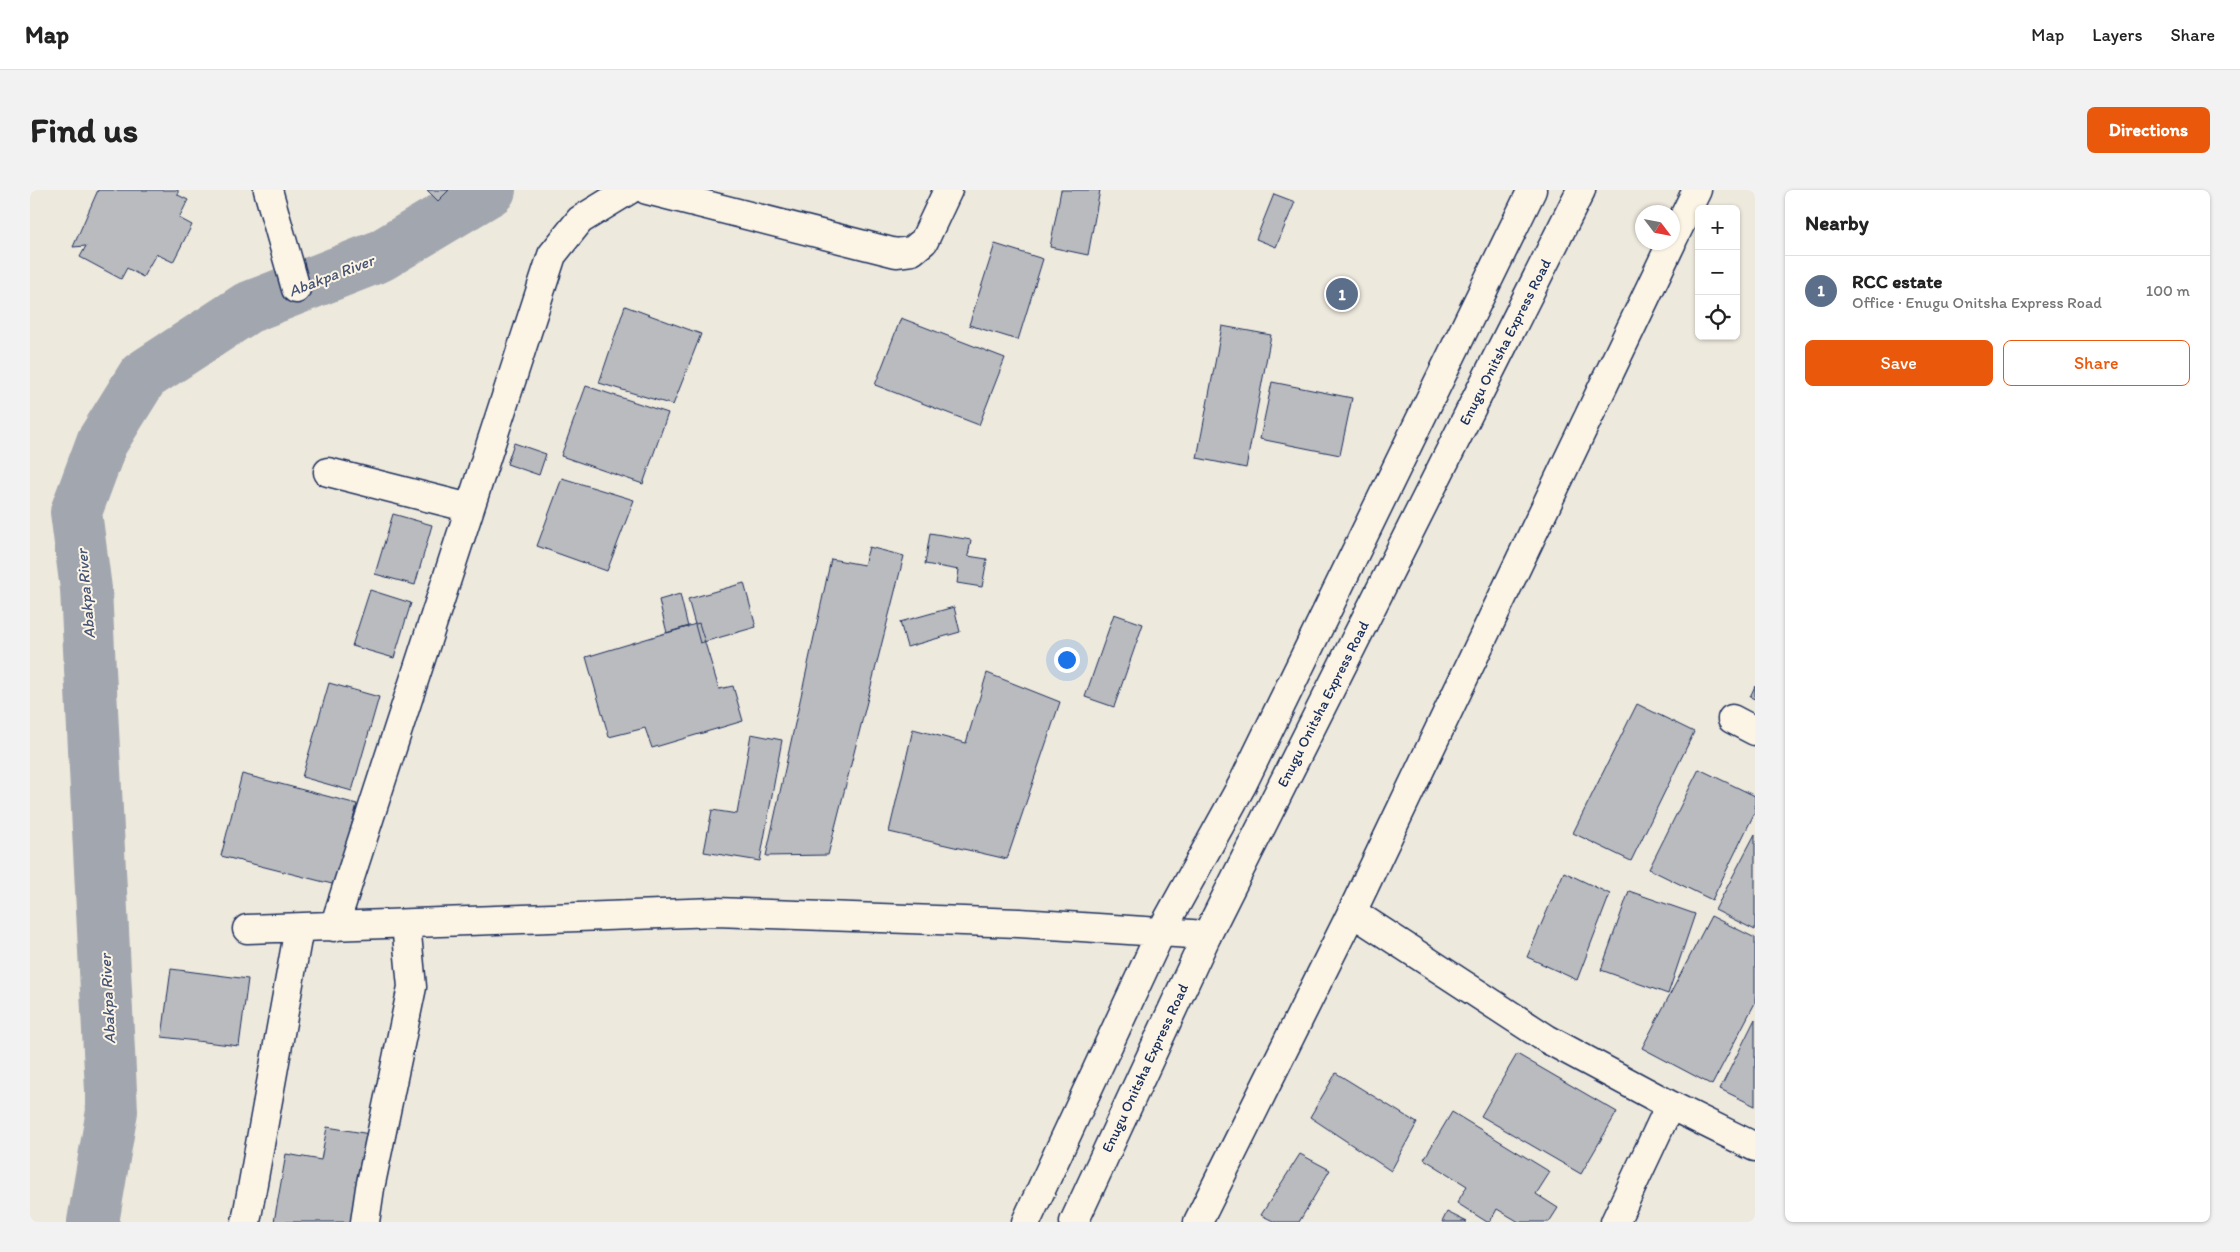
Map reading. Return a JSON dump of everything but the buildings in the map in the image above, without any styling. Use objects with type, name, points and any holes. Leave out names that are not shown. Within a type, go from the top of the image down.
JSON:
[{"type":"main road","points":[[268,190],[296,289]]},
{"type":"main road","points":[[334,926],[552,255],[580,220],[629,190]]},
{"type":"main road","points":[[648,190],[896,253],[912,251],[924,241],[948,190]]},
{"type":"main road","points":[[1026,1222],[1161,932],[1242,786],[1532,190]]},
{"type":"main road","name":"Enugu Onitsha Express Road","points":[[1074,1222],[1207,935],[1581,190]]},
{"type":"main road","points":[[1680,225],[1697,190]]},
{"type":"main road","points":[[1198,1222],[1352,912],[1668,250]]},
{"type":"main road","points":[[328,472],[470,508]]},
{"type":"main road","points":[[247,929],[716,912],[1019,923],[1207,935]]},
{"type":"main road","points":[[1352,912],[1547,1039],[1670,1105],[1755,1147]]},
{"type":"main road","points":[[365,1222],[370,1188],[412,988],[406,924]]},
{"type":"main road","points":[[246,1222],[299,928]]},
{"type":"main road","points":[[1615,1222],[1670,1105]]},
{"type":"waterway","name":"Abakpa River","points":[[93,1222],[112,1111],[86,589],[76,512],[102,442],[143,376],[247,308],[380,256],[490,190]]},
{"type":"place","name":"RCC estate","points":[[1342,294]]}]
